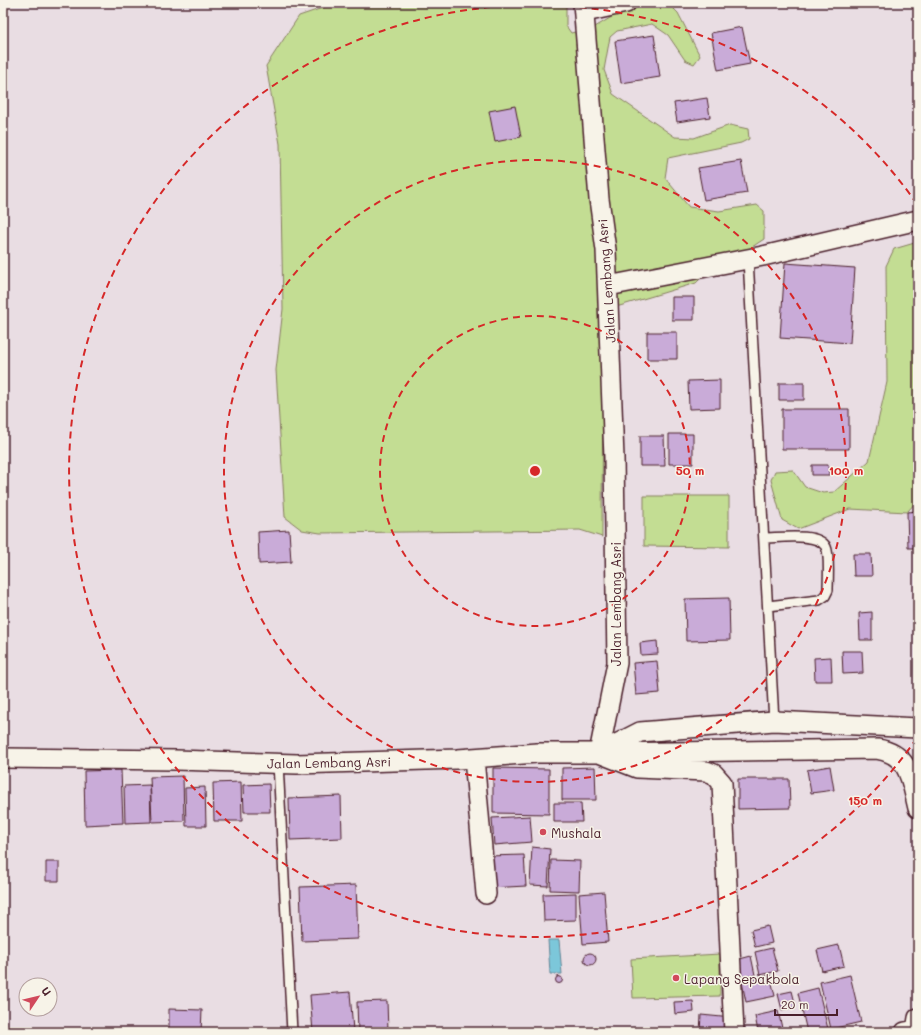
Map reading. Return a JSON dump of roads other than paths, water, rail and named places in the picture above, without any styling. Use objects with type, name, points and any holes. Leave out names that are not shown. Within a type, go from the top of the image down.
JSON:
[{"type":"street","points":[[584,8],[626,3]]},
{"type":"street","name":"Jalan Lembang Asri","points":[[3,758],[278,763],[474,758],[537,753],[599,753],[617,663],[614,458],[608,286],[584,8]]},
{"type":"street","points":[[608,286],[748,259],[918,220]]},
{"type":"street","points":[[599,753],[640,732],[774,722],[918,728]]},
{"type":"street","points":[[599,753],[877,749],[896,754],[906,767],[918,808]]},
{"type":"street","points":[[599,753],[636,768],[706,771],[719,778],[722,783],[734,1032]]},
{"type":"street","points":[[474,758],[486,894]]},
{"type":"lane","points":[[748,259],[774,722]]},
{"type":"lane","points":[[764,538],[812,537],[821,540],[826,548],[828,590],[825,596],[819,600],[768,606]]},
{"type":"lane","points":[[278,763],[292,1032]]},
{"type":"water","points":[[548,940],[559,940],[562,974],[550,974]]},
{"type":"place","name":"Mushala","points":[[543,832]]},
{"type":"place","name":"Lapang Sepakbola","points":[[676,978]]}]
